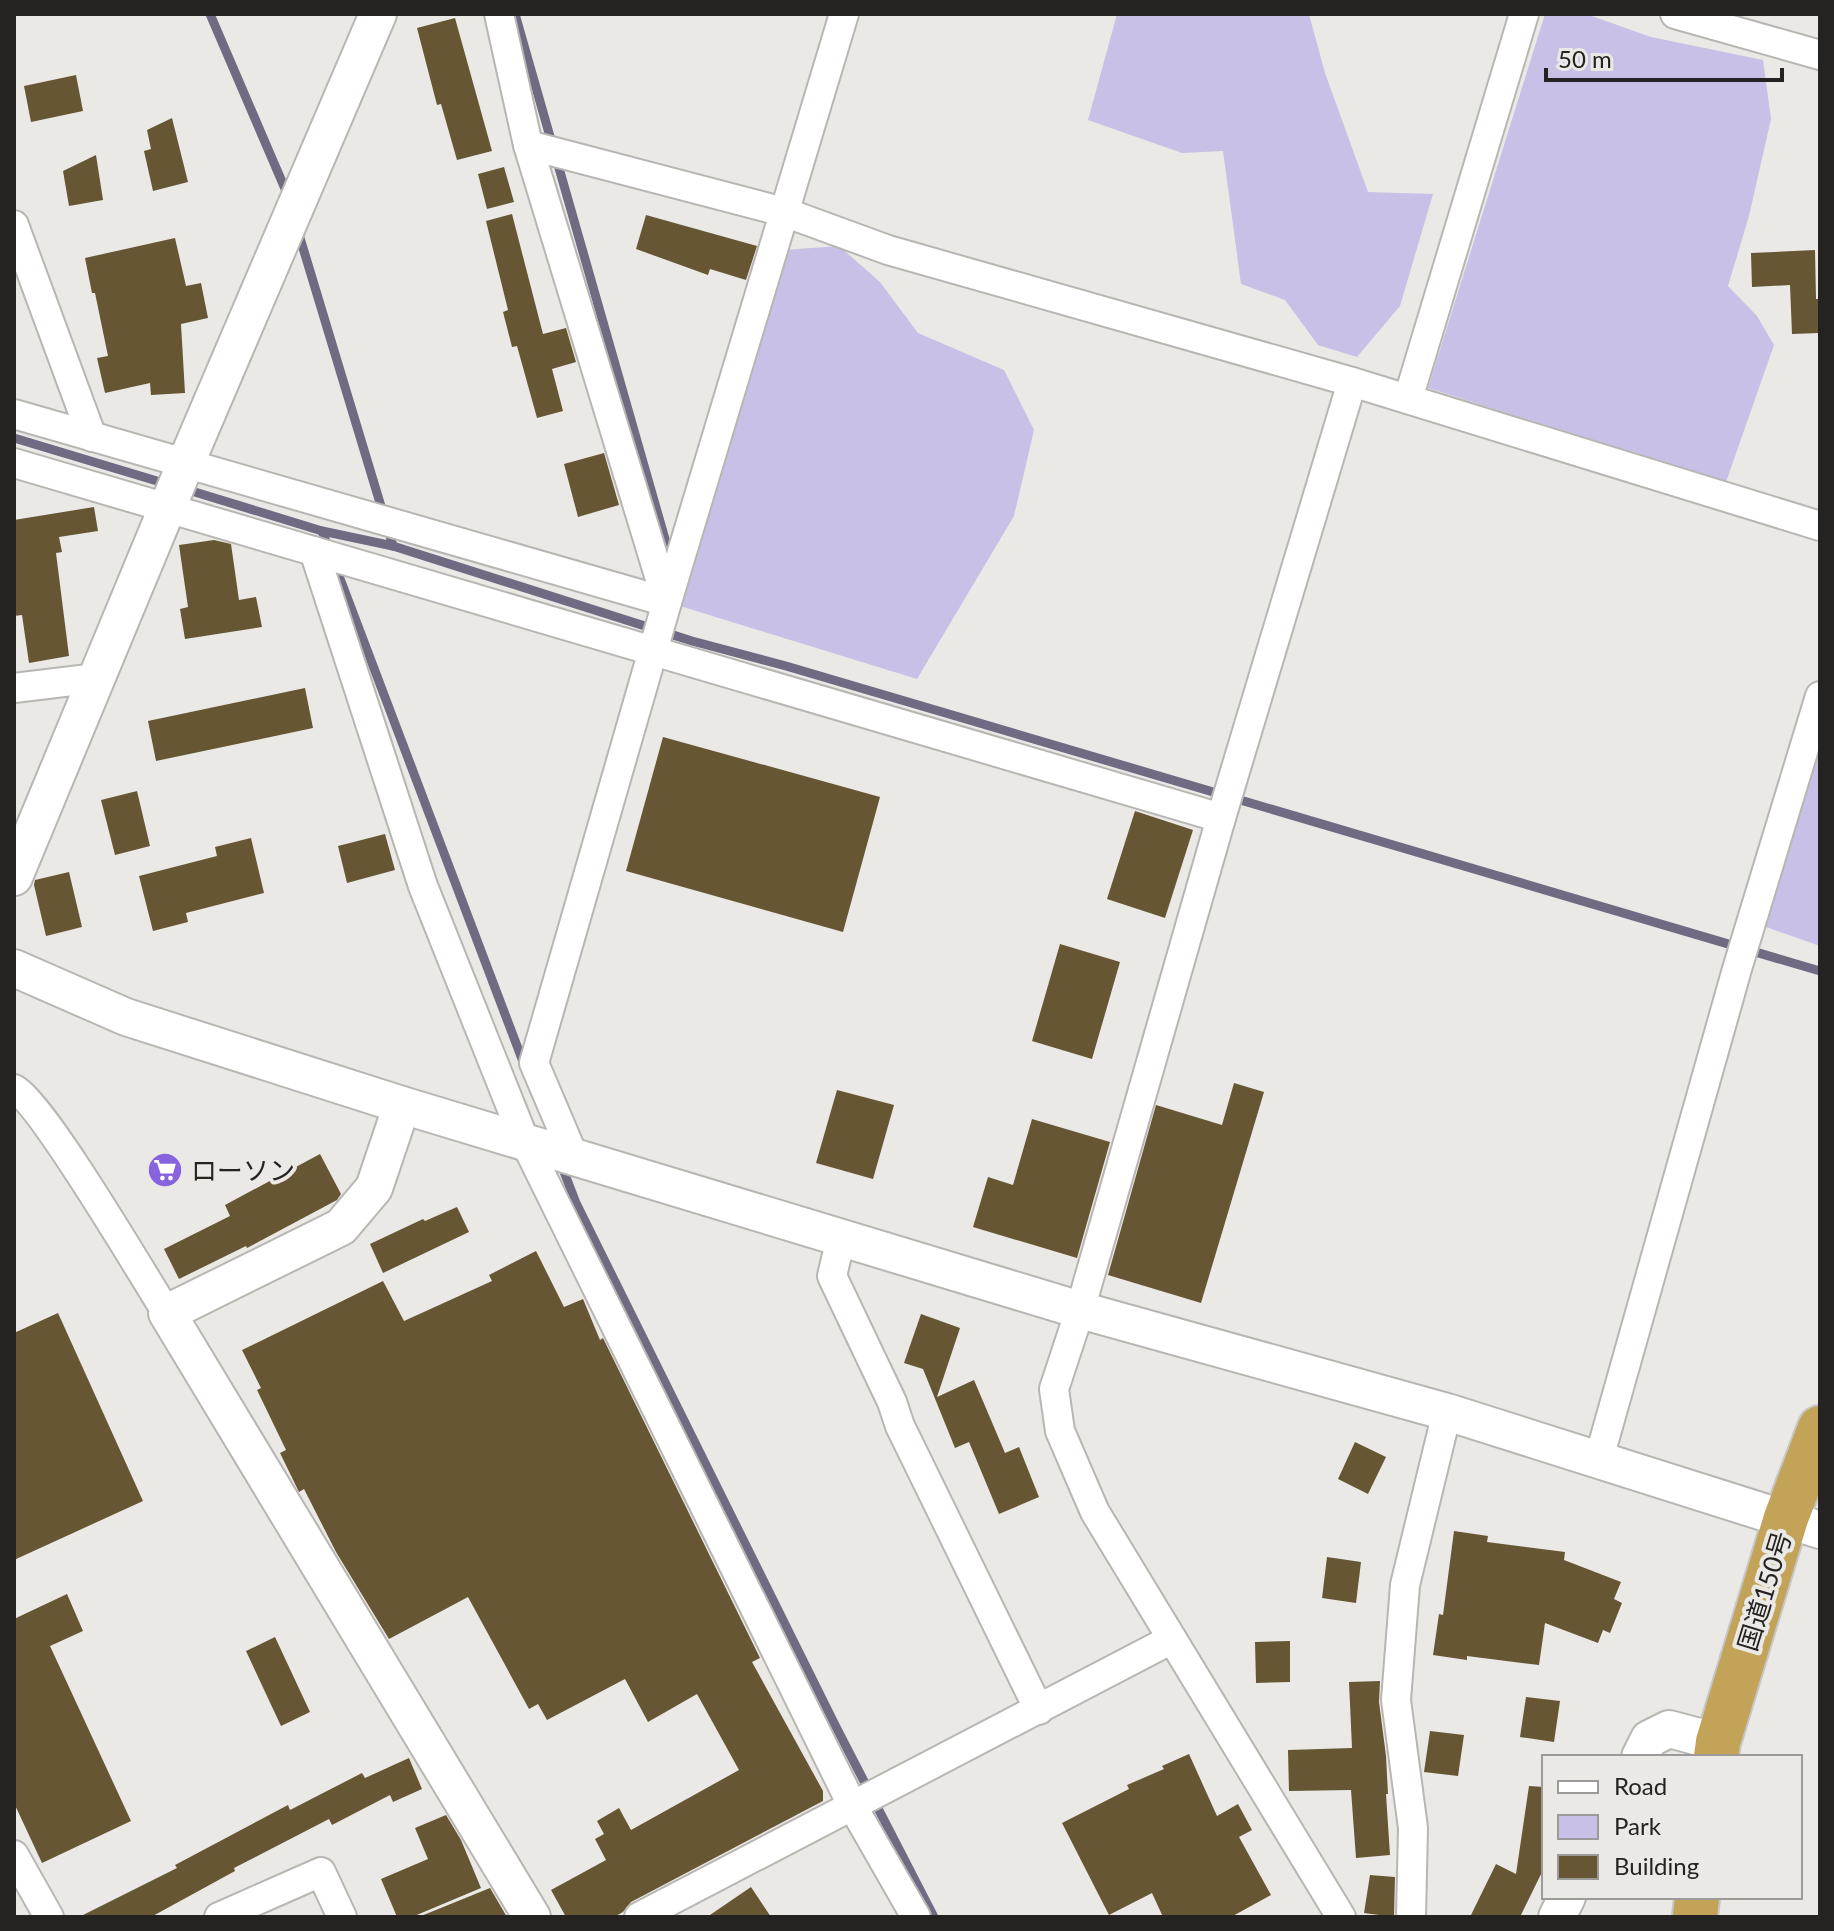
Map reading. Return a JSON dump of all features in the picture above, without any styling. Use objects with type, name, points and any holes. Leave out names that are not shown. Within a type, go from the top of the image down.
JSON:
[{"type":"highway","name":"国道150号","points":[[1717,1750],[1803,1524],[1820,1428]]},
{"type":"street","points":[[14,877],[185,465],[378,14]]},
{"type":"street","points":[[499,14],[528,145],[667,602]]},
{"type":"street","points":[[574,1157],[534,1063],[667,602],[844,14]]},
{"type":"street","points":[[1408,399],[1524,14]]},
{"type":"street","points":[[1675,14],[1820,55]]},
{"type":"street","points":[[528,145],[784,212],[888,250],[1352,382],[1820,526]]},
{"type":"street","points":[[14,225],[92,437]]},
{"type":"street","points":[[1341,1917],[1095,1512],[1060,1431],[1054,1389],[1080,1310],[1352,382]]},
{"type":"street","points":[[14,414],[667,602]]},
{"type":"street","points":[[14,463],[1222,817]]},
{"type":"street","points":[[314,551],[423,886],[525,1142],[854,1807],[916,1917]]},
{"type":"street","points":[[14,688],[97,678]]},
{"type":"street","points":[[1598,1462],[1737,969],[1820,696]]},
{"type":"street","points":[[14,968],[126,1017],[402,1105],[1080,1310],[1447,1412],[1803,1524]]},
{"type":"street","points":[[14,1089],[23,1093],[48,1126],[167,1313],[532,1917]]},
{"type":"street","points":[[167,1313],[341,1227],[374,1188],[402,1105]]},
{"type":"street","points":[[841,1238],[832,1276],[892,1402],[900,1426],[1039,1710]]},
{"type":"street","points":[[1411,1917],[1413,1828],[1396,1700],[1405,1585],[1447,1412]]},
{"type":"street","points":[[639,1917],[1172,1639]]},
{"type":"street","points":[[1641,1755],[1649,1739],[1669,1729],[1717,1750]]},
{"type":"street","points":[[14,1855],[49,1917]]},
{"type":"street","points":[[219,1917],[321,1872],[342,1917]]},
{"type":"street","points":[[1557,1917],[1566,1899]]},
{"type":"green space","points":[[1117,14],[1309,14],[1325,73],[1368,192],[1433,194],[1400,306],[1357,357],[1318,345],[1285,300],[1241,284],[1223,151],[1182,153],[1088,120]]},
{"type":"green space","points":[[1545,14],[1589,15],[1651,37],[1763,60],[1771,119],[1749,216],[1728,286],[1757,316],[1774,345],[1726,482],[1428,388]]},
{"type":"green space","points":[[839,246],[880,282],[918,333],[1004,370],[1034,430],[1014,516],[917,679],[667,602],[784,250]]},
{"type":"green space","points":[[1820,696],[1820,946],[1752,922]]},
{"type":"building","points":[[455,18],[492,151],[457,160],[441,104],[437,105],[417,28]]},
{"type":"building","points":[[76,75],[83,111],[31,122],[24,86]]},
{"type":"building","points":[[172,118],[188,182],[153,191],[144,151],[151,149],[147,130]]},
{"type":"building","points":[[96,155],[103,200],[69,206],[63,171]]},
{"type":"building","points":[[504,167],[514,202],[487,209],[478,174]]},
{"type":"building","points":[[512,214],[543,334],[566,328],[576,362],[552,369],[563,411],[537,418],[517,346],[512,347],[503,312],[508,310],[486,221]]},
{"type":"building","points":[[646,215],[757,246],[746,280],[710,269],[708,275],[636,249]]},
{"type":"building","points":[[175,238],[186,286],[201,283],[208,318],[181,324],[185,393],[151,395],[150,383],[105,393],[97,358],[108,356],[85,258]]},
{"type":"building","points":[[1815,250],[1820,333],[1792,334],[1790,285],[1752,287],[1751,253]]},
{"type":"building","points":[[604,453],[619,505],[578,517],[564,464]]},
{"type":"building","points":[[94,507],[98,531],[59,537],[62,552],[56,553],[69,656],[29,663],[22,615],[14,616],[14,520]]},
{"type":"building","points":[[214,540],[231,544],[239,600],[256,597],[262,627],[185,639],[180,609],[188,607],[179,545]]},
{"type":"building","points":[[305,688],[313,728],[156,761],[148,721]]},
{"type":"building","points":[[663,737],[880,797],[843,932],[626,871]]},
{"type":"building","points":[[137,791],[150,846],[115,855],[101,800]]},
{"type":"building","points":[[1135,811],[1193,830],[1165,918],[1107,899]]},
{"type":"building","points":[[385,834],[395,870],[347,883],[338,846]]},
{"type":"building","points":[[251,838],[264,893],[186,913],[188,922],[153,931],[139,876],[217,856],[215,847]]},
{"type":"building","points":[[69,872],[82,927],[46,936],[35,880]]},
{"type":"building","points":[[1060,944],[1120,962],[1092,1059],[1032,1041]]},
{"type":"building","points":[[1234,1083],[1264,1092],[1201,1303],[1108,1275],[1156,1105],[1222,1125]]},
{"type":"building","points":[[837,1090],[894,1105],[873,1179],[816,1163]]},
{"type":"building","points":[[1032,1119],[1110,1142],[1077,1258],[973,1227],[988,1177],[1013,1185]]},
{"type":"building","points":[[320,1154],[341,1194],[337,1200],[247,1248],[179,1279],[164,1249],[230,1216],[225,1205]]},
{"type":"building","points":[[457,1207],[469,1232],[383,1273],[370,1244]]},
{"type":"building","points":[[536,1251],[564,1307],[583,1299],[600,1340],[603,1338],[760,1658],[752,1662],[823,1791],[823,1801],[631,1902],[614,1917],[566,1917],[551,1890],[606,1860],[595,1839],[604,1834],[597,1821],[619,1808],[631,1830],[739,1770],[697,1694],[648,1722],[625,1679],[547,1720],[538,1704],[529,1709],[468,1597],[389,1639],[336,1552],[304,1489],[299,1492],[280,1453],[286,1450],[242,1350],[383,1281],[404,1321],[492,1281],[489,1275]]},
{"type":"building","points":[[58,1313],[143,1501],[14,1560],[14,1333]]},
{"type":"building","points":[[921,1314],[960,1328],[937,1397],[974,1380],[1005,1453],[1019,1447],[1039,1497],[999,1514],[969,1442],[955,1448],[923,1369],[904,1363]]},
{"type":"building","points":[[1355,1442],[1386,1457],[1368,1494],[1338,1479]]},
{"type":"building","points":[[1454,1531],[1488,1536],[1487,1542],[1565,1552],[1564,1560],[1621,1582],[1614,1599],[1622,1603],[1610,1633],[1603,1630],[1598,1643],[1545,1623],[1539,1665],[1433,1655],[1439,1614],[1443,1615]]},
{"type":"building","points":[[1327,1557],[1361,1562],[1356,1603],[1322,1598]]},
{"type":"building","points":[[67,1594],[83,1631],[50,1646],[131,1821],[42,1863],[14,1803],[14,1619]]},
{"type":"building","points":[[275,1637],[310,1712],[281,1726],[246,1651]]},
{"type":"building","points":[[1290,1641],[1290,1682],[1256,1683],[1255,1642]]},
{"type":"building","points":[[1380,1681],[1390,1855],[1356,1858],[1351,1790],[1289,1791],[1288,1750],[1352,1748],[1349,1682]]},
{"type":"building","points":[[1526,1697],[1560,1701],[1554,1742],[1520,1737]]},
{"type":"building","points":[[1430,1731],[1464,1735],[1458,1776],[1424,1772]]},
{"type":"building","points":[[1189,1754],[1217,1816],[1238,1804],[1252,1830],[1239,1837],[1271,1895],[1231,1917],[1163,1917],[1152,1893],[1109,1915],[1062,1823]]},
{"type":"building","points":[[409,1758],[422,1789],[393,1802],[390,1795],[332,1825],[329,1819],[234,1868],[235,1871],[151,1917],[79,1917],[177,1868],[175,1865],[288,1805],[290,1810],[362,1773],[365,1778]]},
{"type":"building","points":[[1529,1786],[1542,1787],[1542,1872],[1520,1917],[1470,1917],[1496,1864],[1516,1874]]},
{"type":"building","points":[[446,1815],[461,1840],[481,1888],[412,1917],[397,1917],[381,1879],[428,1859],[415,1828]]},
{"type":"building","points":[[1370,1875],[1395,1877],[1394,1917],[1364,1913]]},
{"type":"building","points":[[751,1887],[771,1917],[707,1917]]},
{"type":"building","points":[[490,1888],[507,1917],[421,1917],[421,1916]]},
{"type":"waterway","points":[[210,14],[289,198]]},
{"type":"waterway","points":[[515,14],[669,553],[668,559]]},
{"type":"waterway","points":[[297,228],[393,546]]},
{"type":"waterway","points":[[14,438],[167,484]]},
{"type":"waterway","points":[[185,489],[322,531],[393,546],[692,641],[1820,971]]},
{"type":"waterway","points":[[322,531],[525,1067]]},
{"type":"waterway","points":[[561,1164],[576,1203],[835,1725],[934,1917]]},
{"type":"place","name":"ローソン","points":[[165,1170]]}]
